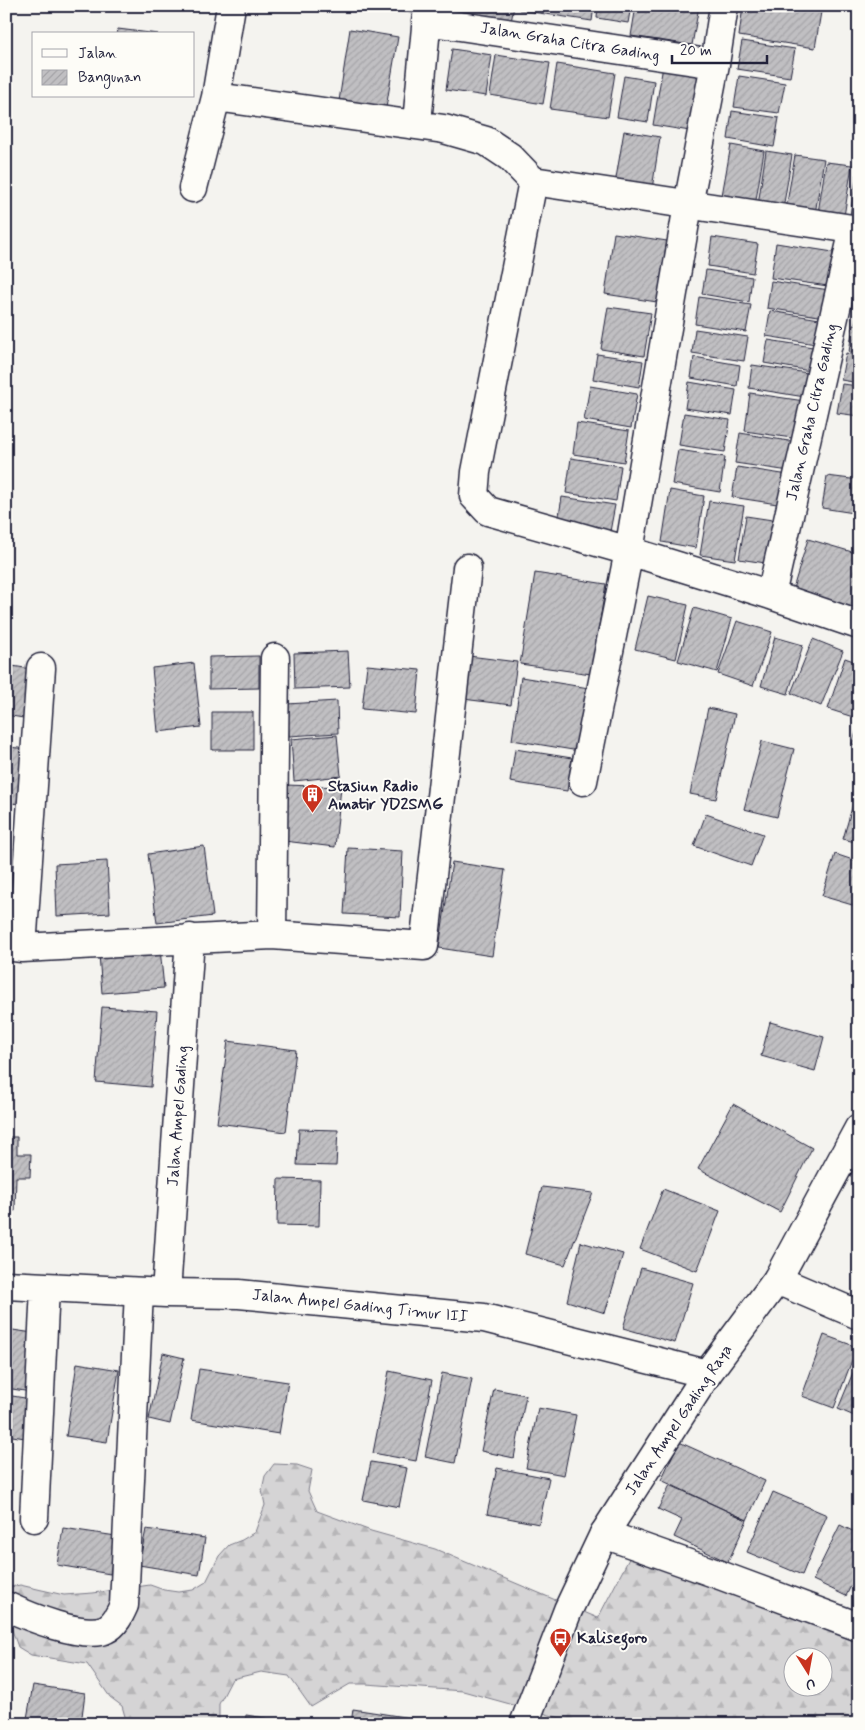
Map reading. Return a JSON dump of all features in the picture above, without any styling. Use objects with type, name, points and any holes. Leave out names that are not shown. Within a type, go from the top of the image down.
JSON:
[{"type":"street","points":[[193,188],[216,97],[230,6]]},
{"type":"street","points":[[583,781],[629,551],[724,6]]},
{"type":"street","name":"Jalan Graha Citra Gading","points":[[418,112],[427,13],[715,64]]},
{"type":"street","points":[[216,97],[444,129],[486,141],[510,157],[533,181],[476,472],[474,496],[488,511],[629,551],[859,625]]},
{"type":"street","name":"Jalan Graha Citra Gading","points":[[533,181],[856,230],[770,595]]},
{"type":"street","points":[[41,668],[14,947],[272,935],[424,946],[467,568]]},
{"type":"street","points":[[272,935],[275,658]]},
{"type":"street","name":"Jalan Ampel Gading","points":[[166,1293],[190,938]]},
{"type":"street","name":"Jalan Ampel Gading Raya","points":[[524,1724],[568,1610],[604,1534],[707,1374],[777,1280],[859,1128]]},
{"type":"street","points":[[777,1280],[859,1314]]},
{"type":"street","name":"Jalan Ampel Gading Timur III","points":[[6,1285],[139,1292],[239,1294],[484,1318],[707,1374]]},
{"type":"street","points":[[34,1518],[45,1287]]},
{"type":"street","points":[[6,1606],[25,1615],[66,1628],[90,1632],[108,1629],[114,1624],[124,1605],[139,1292]]},
{"type":"street","points":[[604,1534],[859,1627]]},
{"type":"green space","points":[[274,1464],[297,1465],[312,1470],[308,1491],[317,1511],[371,1531],[435,1549],[598,1618],[634,1549],[859,1627],[859,1724],[582,1724],[463,1691],[366,1684],[350,1684],[311,1707],[289,1676],[261,1672],[232,1679],[219,1704],[219,1724],[126,1724],[122,1706],[110,1697],[87,1664],[31,1655],[18,1647],[6,1613],[6,1588],[20,1585],[64,1595],[150,1585],[178,1592],[193,1590],[206,1582],[219,1556],[229,1545],[255,1532],[265,1505],[262,1490],[265,1476]]},
{"type":"building","points":[[366,6],[412,6],[411,13]]},
{"type":"building","points":[[444,6],[514,6],[511,22],[443,11]]},
{"type":"building","points":[[520,6],[594,6],[592,21],[519,10]]},
{"type":"building","points":[[598,6],[631,6],[628,23],[597,18]]},
{"type":"building","points":[[636,6],[699,6],[692,45],[631,36]]},
{"type":"building","points":[[743,6],[822,6],[815,48],[739,36]]},
{"type":"building","points":[[118,29],[142,32],[117,32]]},
{"type":"building","points":[[350,29],[398,37],[386,108],[339,101]]},
{"type":"building","points":[[742,41],[795,49],[790,77],[737,69]]},
{"type":"building","points":[[452,49],[492,55],[486,96],[446,90]]},
{"type":"building","points":[[496,55],[550,63],[543,104],[490,95]]},
{"type":"building","points":[[557,64],[615,73],[608,117],[550,109]]},
{"type":"building","points":[[663,66],[699,71],[690,131],[653,125]]},
{"type":"building","points":[[624,76],[654,81],[648,122],[617,117]]},
{"type":"building","points":[[739,76],[785,83],[779,113],[734,107]]},
{"type":"building","points":[[732,111],[779,118],[774,147],[728,139]]},
{"type":"building","points":[[624,131],[660,137],[652,189],[615,184]]},
{"type":"building","points":[[731,145],[764,151],[755,206],[721,201]]},
{"type":"building","points":[[766,151],[792,155],[783,209],[758,205]]},
{"type":"building","points":[[795,155],[824,159],[814,220],[785,215]]},
{"type":"building","points":[[826,162],[852,165],[843,223],[817,219]]},
{"type":"building","points":[[859,167],[859,229],[848,227]]},
{"type":"building","points":[[614,233],[667,241],[657,302],[605,294]]},
{"type":"building","points":[[712,237],[758,244],[753,273],[708,266]]},
{"type":"building","points":[[776,243],[833,252],[828,286],[771,278]]},
{"type":"building","points":[[706,270],[752,277],[749,302],[702,294]]},
{"type":"building","points":[[771,281],[829,290],[825,317],[767,308]]},
{"type":"building","points":[[699,297],[751,305],[746,332],[695,324]]},
{"type":"building","points":[[859,298],[859,324],[855,323]]},
{"type":"building","points":[[608,307],[651,313],[644,356],[601,349]]},
{"type":"building","points":[[770,311],[826,320],[822,345],[766,336]]},
{"type":"building","points":[[853,325],[859,326],[859,353],[849,352]]},
{"type":"building","points":[[695,329],[748,337],[744,361],[692,353]]},
{"type":"building","points":[[768,340],[819,348],[816,372],[764,363]]},
{"type":"building","points":[[846,353],[859,356],[859,383],[841,380]]},
{"type":"building","points":[[597,354],[643,361],[639,387],[593,379]]},
{"type":"building","points":[[694,357],[740,365],[737,386],[691,378]]},
{"type":"building","points":[[752,365],[815,374],[811,398],[749,388]]},
{"type":"building","points":[[689,382],[736,390],[732,415],[685,408]]},
{"type":"building","points":[[842,384],[859,386],[859,416],[837,413]]},
{"type":"building","points":[[590,386],[637,394],[631,428],[584,420]]},
{"type":"building","points":[[750,393],[811,402],[805,440],[745,431]]},
{"type":"building","points":[[684,413],[730,420],[725,452],[679,445]]},
{"type":"building","points":[[577,423],[629,431],[624,462],[573,454]]},
{"type":"building","points":[[740,433],[801,443],[796,472],[735,463]]},
{"type":"building","points":[[678,450],[725,457],[720,492],[672,484]]},
{"type":"building","points":[[571,458],[621,466],[616,501],[566,493]]},
{"type":"building","points":[[737,467],[795,476],[790,506],[732,497]]},
{"type":"building","points":[[827,476],[859,480],[854,513],[822,508]]},
{"type":"building","points":[[670,490],[704,496],[696,548],[662,542]]},
{"type":"building","points":[[562,497],[615,505],[609,537],[557,528]]},
{"type":"building","points":[[709,501],[744,506],[735,560],[700,555]]},
{"type":"building","points":[[746,516],[779,521],[772,564],[739,559]]},
{"type":"building","points":[[808,539],[859,554],[859,611],[792,592]]},
{"type":"building","points":[[535,573],[606,584],[591,674],[520,664]]},
{"type":"building","points":[[648,596],[688,605],[676,659],[635,649]]},
{"type":"building","points":[[694,608],[732,619],[717,672],[678,661]]},
{"type":"building","points":[[737,621],[772,632],[753,686],[718,674]]},
{"type":"building","points":[[775,637],[803,645],[788,694],[761,686]]},
{"type":"building","points":[[813,639],[843,651],[821,706],[791,693]]},
{"type":"building","points":[[348,651],[350,687],[295,689],[294,653]]},
{"type":"building","points":[[461,655],[517,662],[511,705],[455,698]]},
{"type":"building","points":[[259,656],[259,688],[209,689],[209,657]]},
{"type":"building","points":[[845,658],[859,663],[859,699],[853,717],[828,709]]},
{"type":"building","points":[[194,663],[201,727],[158,732],[152,668]]},
{"type":"building","points":[[6,665],[31,669],[23,718],[6,715]]},
{"type":"building","points":[[367,665],[420,670],[416,714],[362,709]]},
{"type":"building","points":[[521,677],[589,688],[579,751],[512,740]]},
{"type":"building","points":[[337,701],[338,733],[289,736],[287,704]]},
{"type":"building","points":[[708,708],[735,714],[716,799],[690,794]]},
{"type":"building","points":[[212,712],[253,712],[253,750],[212,750]]},
{"type":"building","points":[[859,723],[859,746],[852,744]]},
{"type":"building","points":[[337,735],[341,776],[294,781],[291,739]]},
{"type":"building","points":[[762,741],[794,749],[777,817],[744,809]]},
{"type":"building","points":[[6,747],[31,749],[27,804],[6,803]]},
{"type":"building","points":[[515,749],[572,758],[567,791],[510,782]]},
{"type":"building","name":"Stasiun Radio Amatir YD2SMG","points":[[286,785],[341,787],[335,847],[284,841]]},
{"type":"building","points":[[853,804],[859,806],[859,843],[843,839]]},
{"type":"building","points":[[706,814],[763,834],[751,866],[694,846]]},
{"type":"building","points":[[204,846],[213,916],[157,923],[148,854]]},
{"type":"building","points":[[6,848],[23,849],[15,932],[6,931]]},
{"type":"building","points":[[348,848],[403,851],[400,917],[344,914]]},
{"type":"building","points":[[835,854],[859,862],[859,907],[822,896]]},
{"type":"building","points":[[107,861],[110,913],[57,916],[55,864]]},
{"type":"building","points":[[452,862],[505,870],[492,956],[439,948]]},
{"type":"building","points":[[160,949],[164,988],[102,993],[99,954]]},
{"type":"building","points":[[102,1007],[157,1011],[151,1087],[96,1082]]},
{"type":"building","points":[[770,1022],[824,1037],[815,1071],[761,1056]]},
{"type":"building","points":[[228,1041],[296,1050],[286,1132],[217,1123]]},
{"type":"building","points":[[733,1104],[812,1148],[780,1212],[698,1169]]},
{"type":"building","points":[[299,1129],[338,1130],[336,1166],[297,1165]]},
{"type":"building","points":[[6,1137],[17,1137],[17,1154],[31,1154],[30,1177],[16,1177],[15,1211],[6,1211]]},
{"type":"building","points":[[278,1179],[320,1180],[319,1226],[277,1225]]},
{"type":"building","points":[[542,1187],[593,1193],[565,1265],[525,1254]]},
{"type":"building","points":[[663,1189],[720,1211],[697,1271],[640,1249]]},
{"type":"building","points":[[581,1242],[623,1254],[605,1313],[567,1301]]},
{"type":"building","points":[[641,1268],[693,1283],[675,1343],[623,1328]]},
{"type":"building","points":[[6,1329],[40,1334],[31,1392],[6,1388]]},
{"type":"building","points":[[824,1335],[857,1347],[834,1408],[802,1396]]},
{"type":"building","points":[[163,1353],[184,1358],[170,1424],[149,1419]]},
{"type":"building","points":[[859,1358],[859,1418],[838,1409]]},
{"type":"building","points":[[77,1363],[119,1370],[107,1442],[66,1436]]},
{"type":"building","points":[[199,1369],[288,1382],[279,1434],[191,1420]]},
{"type":"building","points":[[389,1371],[432,1380],[416,1461],[373,1453]]},
{"type":"building","points":[[442,1373],[472,1379],[455,1463],[425,1457]]},
{"type":"building","points":[[494,1389],[526,1395],[514,1458],[481,1451]]},
{"type":"building","points":[[6,1395],[31,1399],[25,1438],[6,1435]]},
{"type":"building","points":[[538,1408],[576,1415],[564,1475],[526,1468]]},
{"type":"building","points":[[679,1442],[765,1481],[747,1520],[661,1480]]},
{"type":"building","points":[[371,1462],[407,1468],[399,1507],[363,1500]]},
{"type":"building","points":[[497,1468],[549,1478],[539,1524],[487,1514]]},
{"type":"building","points":[[670,1485],[747,1520],[728,1562],[674,1537],[682,1520],[658,1509]]},
{"type":"building","points":[[6,1491],[12,1491],[6,1524]]},
{"type":"building","points":[[773,1492],[827,1515],[802,1575],[747,1552]]},
{"type":"building","points":[[840,1525],[859,1534],[859,1569],[846,1596],[813,1580]]},
{"type":"building","points":[[63,1528],[116,1536],[110,1574],[57,1565]]},
{"type":"building","points":[[146,1529],[205,1538],[199,1575],[139,1565]]},
{"type":"building","points":[[33,1685],[85,1693],[81,1724],[26,1724]]},
{"type":"building","points":[[353,1709],[417,1719],[416,1724],[351,1724]]},
{"type":"building","points":[[246,1715],[302,1724],[245,1724]]},
{"type":"place","name":"Stasiun Radio Amatir YD2SMG","points":[[312,814]]},
{"type":"place","name":"Kalisegoro","points":[[561,1657]]}]
